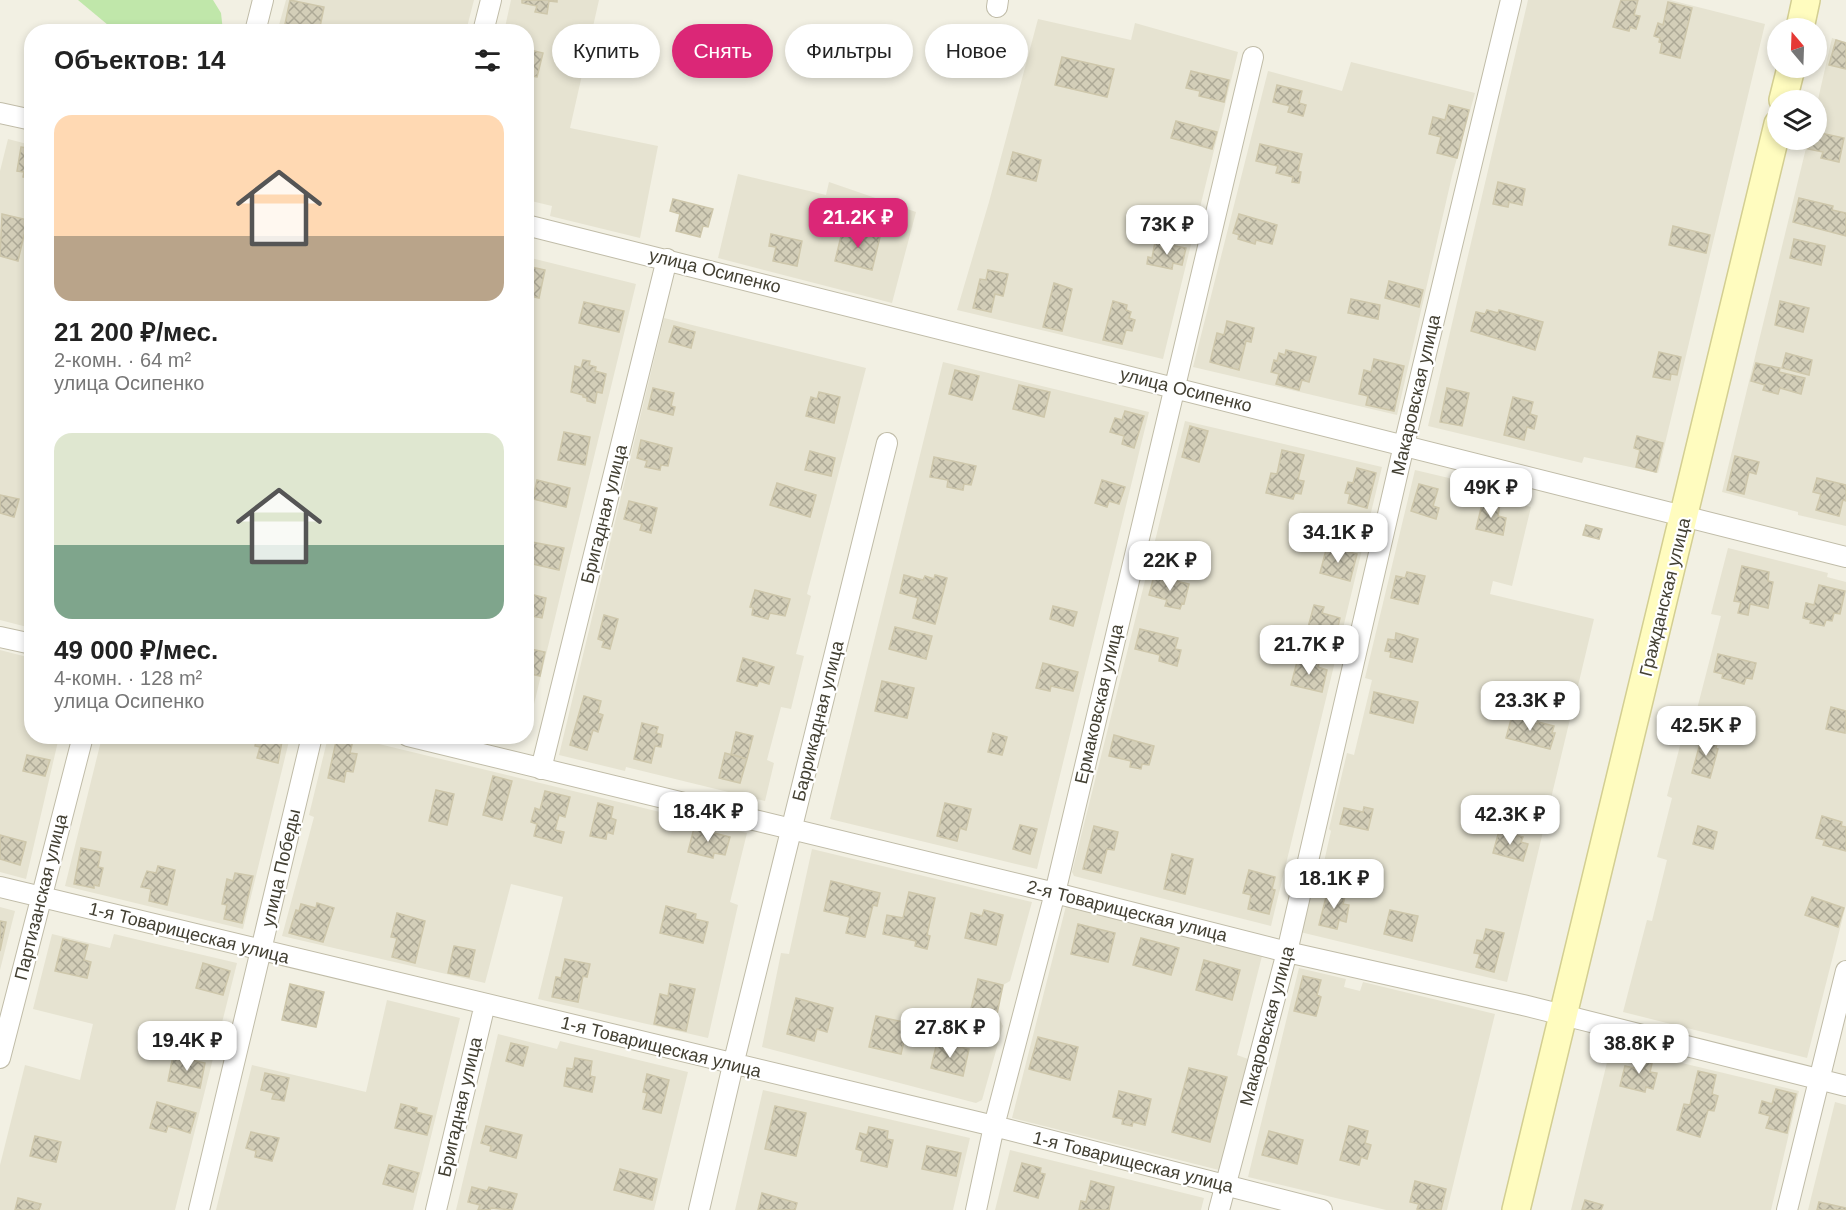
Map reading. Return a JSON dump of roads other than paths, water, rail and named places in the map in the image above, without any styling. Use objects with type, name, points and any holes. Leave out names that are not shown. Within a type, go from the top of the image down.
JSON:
[{"type":"main road","points":[[1802,18],[1806,0]]},
{"type":"main road","name":"Гражданская улица","points":[[1516,1210],[1772,150]]},
{"type":"street","points":[[257,24],[263,0]]},
{"type":"street","points":[[485,24],[491,0]]},
{"type":"street","name":"Макаровская улица","points":[[1219,1210],[1287,952],[1404,445],[1511,0]]},
{"type":"street","name":"Ермаковская улица","points":[[976,1210],[994,1126],[1055,893],[1253,57]]},
{"type":"street","points":[[0,113],[24,118]]},
{"type":"street","name":"улица Осипенко","points":[[534,227],[1174,386],[1846,557]]},
{"type":"street","name":"Бригадная улица","points":[[542,769],[667,259]]},
{"type":"street","name":"Баррикадная улица","points":[[699,1210],[887,443]]},
{"type":"street","points":[[0,637],[24,642]]},
{"type":"street","name":"Партизанская улица","points":[[0,1058],[81,744]]},
{"type":"street","name":"улица Победы","points":[[199,1210],[310,744]]},
{"type":"street","name":"2-я Товарищеская улица","points":[[440,744],[1055,893],[1287,952],[1564,1016],[1846,1086]]},
{"type":"street","name":"1-я Товарищеская улица","points":[[0,887],[994,1126],[1322,1210]]},
{"type":"street","points":[[1787,1210],[1846,971]]},
{"type":"street","name":"Бригадная улица","points":[[436,1210],[485,1004]]}]
